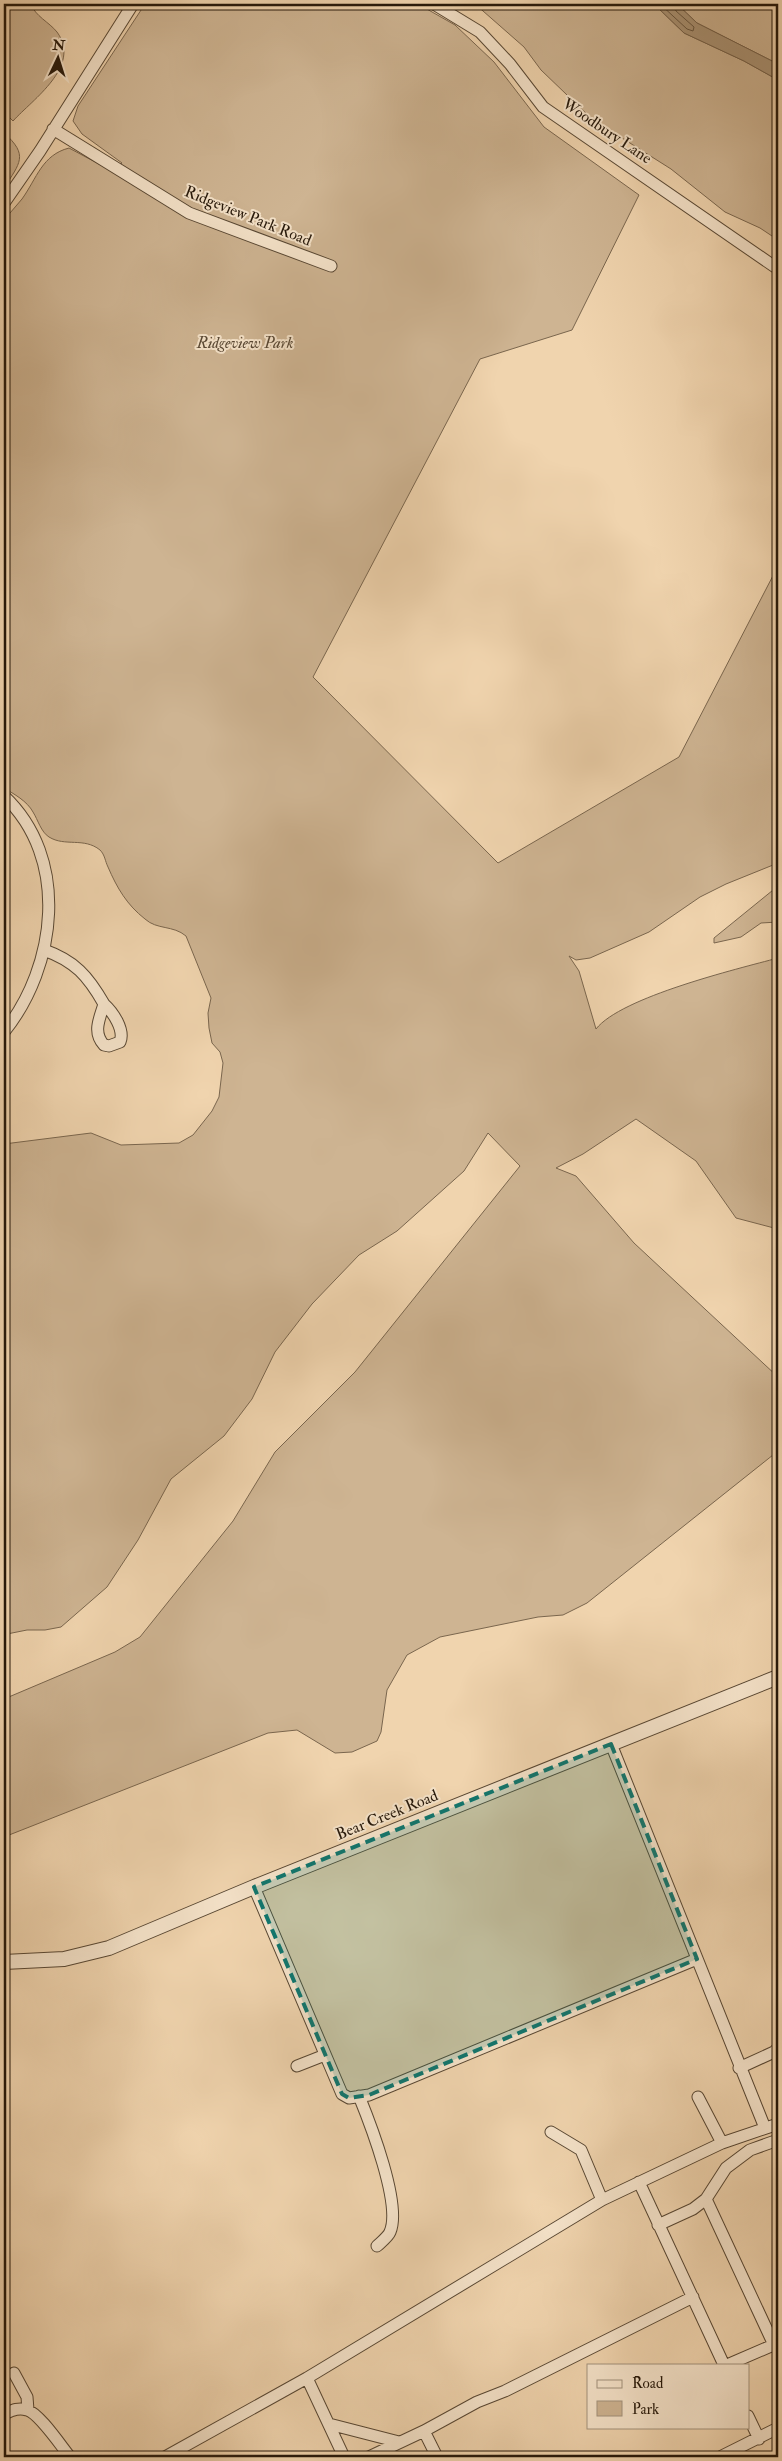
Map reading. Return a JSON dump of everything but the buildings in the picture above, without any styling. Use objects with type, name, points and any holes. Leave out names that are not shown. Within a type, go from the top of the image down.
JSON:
[{"type":"street","points":[[4,203],[132,4]]},
{"type":"street","name":"Woodbury Lane","points":[[434,4],[480,32],[510,64],[543,107],[778,269]]},
{"type":"street","name":"Ridgeview Park Road","points":[[53,129],[189,213],[331,266]]},
{"type":"street","points":[[4,796],[30,828],[42,856],[47,878],[50,913],[44,950],[33,985],[18,1013],[4,1032]]},
{"type":"street","points":[[44,950],[62,956],[78,967],[104,1004]]},
{"type":"street","name":"Bear Creek Road","points":[[4,1962],[64,1959],[93,1953],[128,1941],[254,1887],[778,1677]]},
{"type":"street","points":[[611,1744],[739,2068],[765,2128]]},
{"type":"street","points":[[254,1887],[342,2094],[349,2098],[369,2094],[697,1959]]},
{"type":"street","points":[[739,2068],[774,2052],[778,2048]]},
{"type":"street","points":[[296,2066],[325,2055]]},
{"type":"street","points":[[359,2096],[384,2165],[392,2220],[390,2233],[377,2246]]},
{"type":"street","points":[[698,2096],[722,2143]]},
{"type":"street","points":[[165,2457],[307,2378],[602,2200],[722,2143],[778,2124]]},
{"type":"street","points":[[551,2132],[581,2150],[602,2200]]},
{"type":"street","points":[[658,2225],[693,2209],[706,2199],[726,2168],[750,2150],[778,2140]]},
{"type":"street","points":[[639,2182],[725,2364]]},
{"type":"street","points":[[706,2199],[776,2344],[727,2364]]},
{"type":"street","points":[[369,2457],[693,2297]]},
{"type":"street","points":[[14,2373],[26,2397],[28,2410]]},
{"type":"street","points":[[307,2378],[344,2457]]},
{"type":"street","points":[[4,2414],[16,2409],[28,2410],[37,2416],[70,2457]]},
{"type":"street","points":[[750,2420],[759,2439]]},
{"type":"street","points":[[329,2424],[399,2442]]},
{"type":"street","points":[[720,2457],[778,2428]]},
{"type":"street","points":[[424,2431],[436,2457]]},
{"type":"highlighted area","points":[[611,1744],[697,1959],[369,2095],[349,2098],[342,2094],[254,1887]]},
{"type":"green space","points":[[4,4],[31,4],[36,12],[54,28],[63,45],[63,57],[52,81],[13,121],[4,112]]},
{"type":"green space","name":"Ridgeview Park","points":[[145,4],[418,4],[455,25],[494,62],[544,127],[639,195],[572,330],[480,359],[313,677],[498,863],[679,757],[778,566],[778,863],[726,884],[700,897],[649,932],[590,958],[576,960],[569,956],[579,971],[596,1029],[609,1017],[654,995],[709,977],[778,958],[778,1251],[774,1228],[736,1218],[696,1161],[636,1119],[583,1154],[556,1168],[576,1176],[634,1243],[778,1377],[778,1451],[587,1603],[563,1615],[538,1617],[440,1637],[407,1655],[387,1690],[381,1732],[377,1741],[352,1752],[335,1753],[297,1730],[268,1733],[4,1837],[4,1699],[115,1652],[140,1637],[233,1521],[275,1452],[355,1372],[520,1166],[488,1133],[464,1171],[397,1231],[359,1255],[312,1304],[275,1352],[252,1399],[224,1436],[171,1479],[138,1540],[107,1587],[61,1627],[45,1630],[27,1630],[7,1634],[4,1637],[4,1144],[91,1133],[121,1145],[179,1143],[193,1135],[212,1111],[219,1097],[223,1063],[220,1052],[212,1043],[209,1028],[208,1013],[211,998],[186,936],[176,930],[155,925],[145,919],[123,896],[100,850],[88,844],[55,840],[49,837],[27,804],[4,788],[4,220],[22,199],[41,168],[52,156],[60,151],[69,148],[112,171],[122,163],[82,134],[73,121],[78,106]]},
{"type":"green space","points":[[475,4],[654,4],[684,33],[744,61],[778,80],[778,240],[760,228],[725,212],[671,169],[592,119],[541,70],[524,47]]},
{"type":"green space","points":[[677,4],[778,4],[778,64],[697,23]]},
{"type":"green space","points":[[4,133],[17,147],[19,159],[18,165],[4,188]]},
{"type":"green space","points":[[778,886],[778,922],[761,923],[741,937],[714,943],[714,938]]},
{"type":"water","points":[[654,4],[677,4],[697,23],[778,64],[778,80],[744,61],[684,33]]}]
